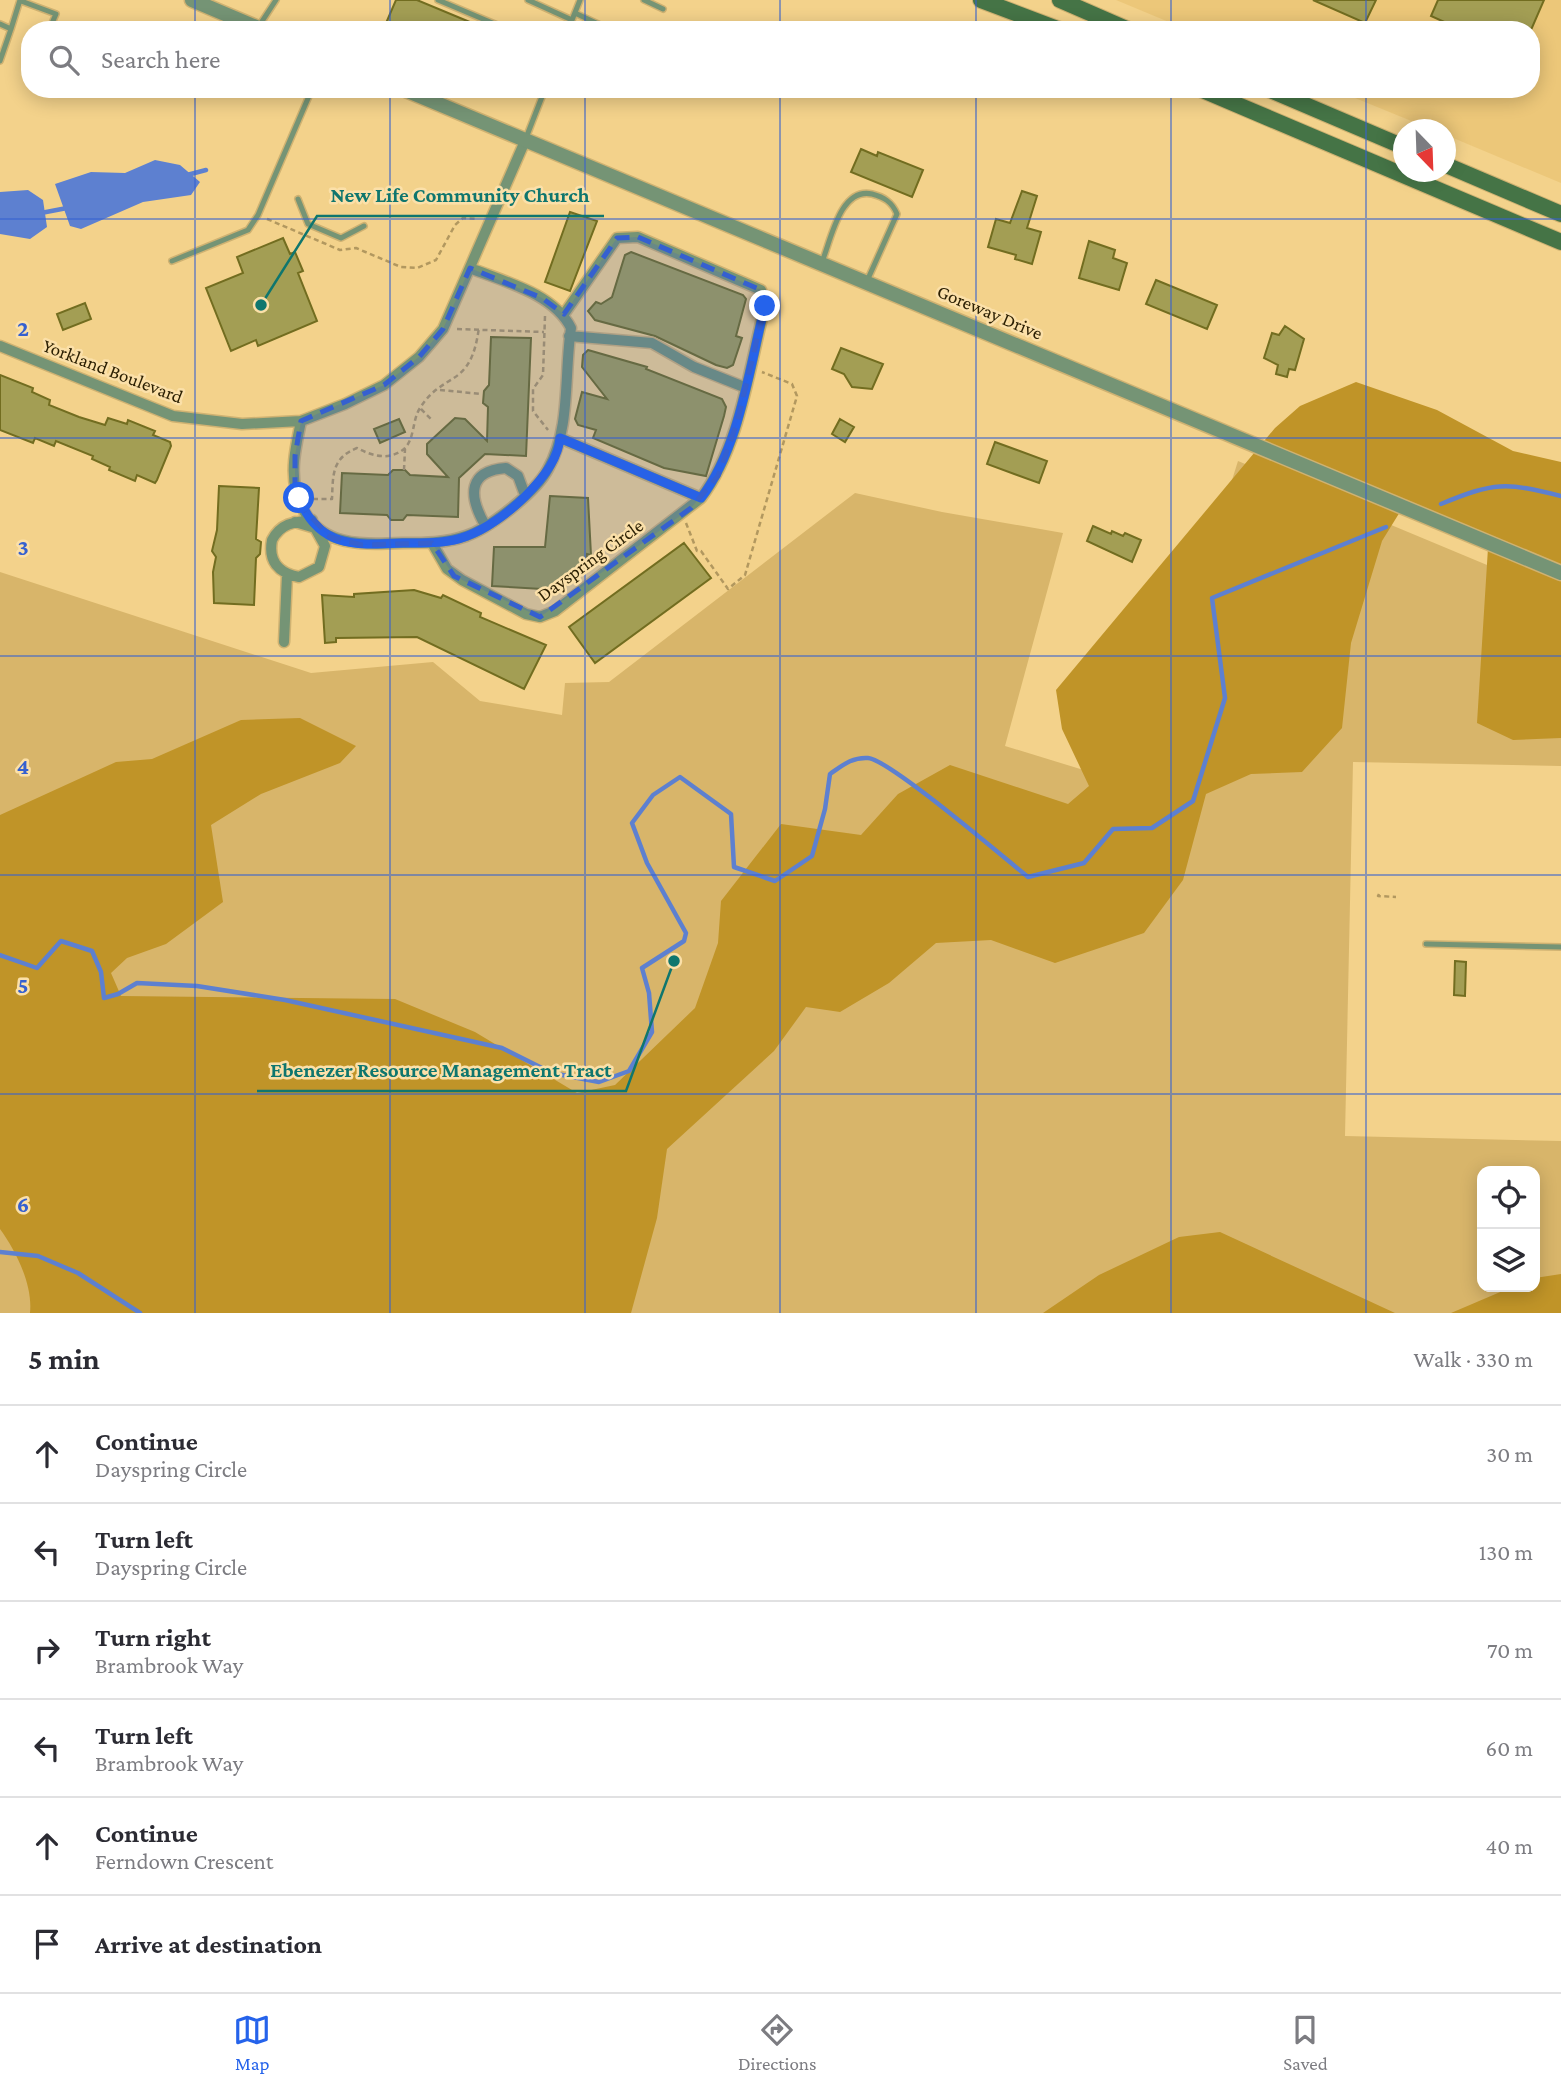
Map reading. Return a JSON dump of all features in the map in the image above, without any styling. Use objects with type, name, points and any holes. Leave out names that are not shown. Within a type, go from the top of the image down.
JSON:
[{"type":"main road","points":[[981,0],[1036,21]]},
{"type":"main road","points":[[1060,0],[1108,21]]},
{"type":"main road","points":[[1221,98],[1561,242]]},
{"type":"main road","points":[[1289,98],[1393,142]]},
{"type":"main road","points":[[1456,169],[1561,214]]},
{"type":"street","points":[[192,0],[241,21]]},
{"type":"street","name":"Goreway Drive","points":[[424,98],[1561,573]]},
{"type":"street","name":"Yorkland Boulevard","points":[[0,346],[173,416],[242,424],[301,421],[384,385],[419,357],[440,333],[525,141]]},
{"type":"street","name":"Dayspring Circle","points":[[432,542],[454,576],[526,614],[540,617],[555,611],[701,498],[718,476],[737,423],[765,306],[761,290],[638,237],[617,239],[564,314]]},
{"type":"street","points":[[301,421],[295,456],[295,488],[312,520],[325,533],[343,543],[362,545],[432,542],[468,536],[512,508],[547,472],[559,447],[555,438],[571,328],[564,314],[548,302],[470,268]]},
{"type":"street","points":[[569,336],[652,343],[694,367],[744,387]]},
{"type":"street","points":[[555,438],[701,498]]},
{"type":"street","points":[[485,525],[474,491],[477,478],[487,470],[506,468],[518,476],[525,495]]},
{"type":"street","points":[[312,520],[295,522],[277,531],[270,550],[272,561],[287,575],[299,577],[319,567],[325,533]]},
{"type":"street","points":[[295,522],[315,528],[325,545]]},
{"type":"street","points":[[284,642],[287,575]]},
{"type":"lane","points":[[0,61],[20,0],[56,14],[53,21]]},
{"type":"lane","points":[[264,21],[276,0]]},
{"type":"lane","points":[[438,0],[488,21]]},
{"type":"lane","points":[[528,0],[587,21]]},
{"type":"lane","points":[[571,21],[580,0]]},
{"type":"lane","points":[[643,0],[663,9]]},
{"type":"lane","points":[[0,24],[11,29]]},
{"type":"lane","points":[[172,261],[247,230],[258,215],[309,98]]},
{"type":"lane","points":[[525,141],[542,98]]},
{"type":"lane","points":[[822,262],[848,201],[858,194],[880,196],[888,201],[897,214],[867,281]]},
{"type":"lane","points":[[298,198],[308,224],[341,239],[365,226]]},
{"type":"lane","points":[[1426,944],[1561,947]]},
{"type":"path","points":[[258,215],[340,250],[356,248],[401,267],[417,268],[436,260],[456,225],[463,218],[488,223]]},
{"type":"path","points":[[548,302],[543,375],[533,389],[533,411],[555,438]]},
{"type":"path","points":[[440,333],[479,327],[545,332]]},
{"type":"path","points":[[404,470],[405,447],[420,408],[438,390],[465,370],[477,346],[479,327]]},
{"type":"path","points":[[680,514],[692,532],[697,551],[701,551],[728,589],[745,575],[797,396],[792,384],[749,367]]},
{"type":"path","points":[[438,390],[482,394]]},
{"type":"path","points":[[420,408],[433,421]]},
{"type":"path","points":[[299,498],[332,499],[333,468],[345,453],[358,448],[373,456],[382,456],[405,447]]},
{"type":"path","points":[[1378,894],[1396,897]]},
{"type":"highlighted area","points":[[638,237],[761,290],[765,306],[737,423],[718,476],[691,508],[540,617],[454,576],[432,543],[362,545],[330,537],[303,508],[295,488],[295,456],[301,421],[384,385],[419,357],[443,329],[470,268],[542,298],[564,314],[617,238]]},
{"type":"shaded area","points":[[1116,0],[1561,0],[1561,183],[1456,139],[1456,119],[1406,119],[1355,98],[1540,98],[1540,21],[1166,21]]},
{"type":"shaded area","points":[[1356,382],[1437,410],[1513,451],[1561,462],[1561,738],[1513,740],[1477,723],[1488,548],[1403,507],[1382,541],[1351,643],[1342,728],[1302,772],[1251,774],[1206,794],[1183,880],[1144,933],[1055,963],[991,940],[936,943],[889,983],[840,1012],[806,1007],[774,1051],[667,1149],[657,1218],[631,1313],[30,1313],[26,1280],[12,1247],[0,1229],[0,815],[116,762],[152,759],[241,720],[300,718],[356,746],[340,763],[261,794],[211,825],[223,902],[166,944],[127,958],[111,973],[121,996],[395,999],[475,1032],[577,1093],[615,1085],[695,1008],[718,943],[721,901],[781,824],[861,835],[898,794],[950,765],[1068,804],[1089,786],[1062,729],[1056,690],[1275,428],[1300,406]]},
{"type":"shaded area","points":[[1238,461],[1561,596],[1561,766],[1353,762],[1345,1136],[1561,1141],[1561,1313],[0,1313],[0,572],[311,673],[433,662],[480,701],[562,715],[565,683],[609,682],[855,493],[942,512],[1063,533],[1005,746],[1136,786]]},
{"type":"shaded area","points":[[1220,1232],[1395,1313],[1043,1313],[1099,1275],[1179,1237]]},
{"type":"shaded area","points":[[1561,1274],[1561,1313],[1451,1313],[1500,1292],[1540,1292],[1540,1277]]},
{"type":"water","points":[[155,160],[180,165],[200,182],[191,195],[143,202],[81,229],[70,226],[55,184],[91,172],[125,173]]},
{"type":"water","points":[[28,190],[43,200],[47,227],[30,239],[0,234],[0,192]]},
{"type":"building","points":[[396,0],[417,0],[467,21],[387,21]]},
{"type":"building","points":[[1313,0],[1376,0],[1366,21]]},
{"type":"building","points":[[1438,0],[1544,0],[1535,21],[1442,21],[1431,16]]},
{"type":"building","points":[[861,149],[877,156],[878,152],[923,170],[912,197],[851,172]]},
{"type":"building","points":[[1022,191],[1037,196],[1027,228],[1041,232],[1032,264],[1015,259],[1016,255],[988,247],[996,219],[1010,223]]},
{"type":"building","points":[[570,212],[597,221],[570,291],[545,282]]},
{"type":"building","points":[[283,238],[290,254],[295,252],[303,271],[298,273],[317,321],[258,346],[256,340],[231,351],[206,288],[243,273],[237,257]]},
{"type":"building","points":[[1089,241],[1115,250],[1113,258],[1127,263],[1119,290],[1079,278]]},
{"type":"building","points":[[631,252],[743,295],[746,299],[736,336],[742,338],[733,365],[727,368],[716,365],[655,336],[595,320],[588,311],[596,302],[601,304],[612,297],[625,255]]},
{"type":"building","points":[[1156,280],[1217,305],[1207,329],[1146,304]]},
{"type":"building","points":[[85,303],[91,319],[63,330],[57,314]]},
{"type":"building","points":[[1285,326],[1304,339],[1295,370],[1289,369],[1287,377],[1276,374],[1278,365],[1264,358],[1272,333],[1279,335]]},
{"type":"building","points":[[491,337],[531,338],[526,456],[485,454],[459,478],[458,517],[407,515],[403,520],[391,520],[387,515],[340,513],[342,473],[388,475],[393,470],[405,470],[410,475],[448,477],[427,454],[427,444],[455,418],[465,419],[487,441],[488,407],[483,403],[484,391],[489,385]]},
{"type":"building","points":[[841,348],[883,364],[872,389],[852,387],[844,374],[832,369]]},
{"type":"building","points":[[588,350],[647,367],[646,369],[722,399],[726,407],[706,476],[664,468],[593,438],[596,430],[578,425],[575,419],[582,392],[607,399],[582,367],[583,355]]},
{"type":"building","points":[[0,375],[33,388],[32,392],[50,400],[49,405],[79,417],[105,425],[108,418],[127,424],[128,420],[155,431],[153,435],[170,442],[171,446],[155,483],[137,475],[135,481],[109,470],[110,467],[92,459],[93,456],[56,441],[54,446],[35,438],[33,443],[0,430]]},
{"type":"building","points":[[399,419],[405,432],[380,443],[374,429]]},
{"type":"building","points":[[840,419],[854,427],[845,442],[832,434]]},
{"type":"building","points":[[995,442],[1047,461],[1039,483],[987,464]]},
{"type":"building","points":[[219,486],[259,488],[256,539],[261,542],[260,554],[256,558],[254,605],[214,603],[213,572],[216,557],[212,551],[217,530]]},
{"type":"building","points":[[550,496],[588,498],[591,555],[587,554],[585,568],[559,590],[492,586],[494,547],[545,547]]},
{"type":"building","points":[[1093,526],[1111,534],[1112,531],[1123,536],[1125,533],[1141,540],[1132,562],[1087,541]]},
{"type":"building","points":[[684,543],[711,578],[595,663],[569,627]]},
{"type":"building","points":[[414,590],[441,598],[443,595],[481,613],[480,617],[546,645],[524,689],[417,637],[336,638],[336,642],[325,643],[322,595],[354,597],[354,594]]},
{"type":"building","points":[[1455,961],[1466,962],[1465,996],[1454,995]]},
{"type":"waterway","points":[[187,175],[206,170]]},
{"type":"waterway","points":[[41,213],[67,208]]},
{"type":"waterway","points":[[1441,504],[1500,486],[1526,488],[1561,496]]},
{"type":"waterway","points":[[0,955],[37,968],[61,941],[92,951],[101,972],[104,998],[118,994],[137,983],[197,986],[285,1000],[502,1048],[552,1073],[599,1082],[629,1071],[652,1032],[649,993],[642,968],[684,941],[686,933],[647,863],[632,823],[653,795],[680,777],[731,814],[734,867],[775,881],[812,856],[825,809],[830,774],[852,760],[868,758],[922,791],[1028,877],[1084,863],[1113,829],[1152,828],[1193,801],[1225,698],[1212,598],[1386,527]]},
{"type":"waterway","points":[[0,1252],[38,1256],[78,1273],[140,1313]]},
{"type":"place","name":"New Life Community Church","points":[[261,305]]},
{"type":"place","name":"Ebenezer Resource Management Tract","points":[[674,961]]},
{"type":"route","points":[[299,498],[303,508],[318,527],[343,543],[362,545],[439,542],[468,536],[512,508],[547,472],[559,447],[560,438],[701,498],[718,476],[737,423],[765,306]]}]
